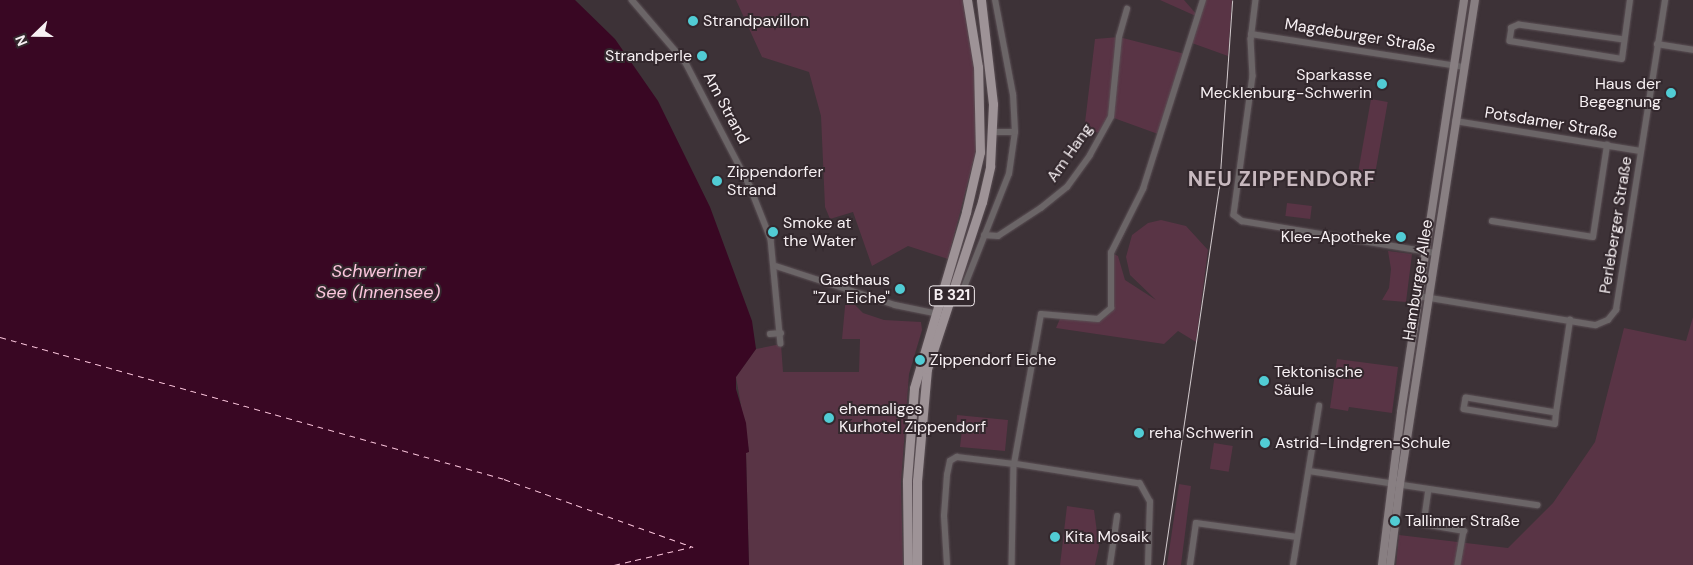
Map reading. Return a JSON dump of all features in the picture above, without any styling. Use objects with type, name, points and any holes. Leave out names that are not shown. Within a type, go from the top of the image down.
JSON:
[{"type":"main road","name":"B 321","points":[[908,565],[907,480],[914,388],[966,212],[980,152],[978,67],[967,0]]},
{"type":"main road","name":"B 321","points":[[917,565],[917,480],[924,388],[982,202],[993,132],[990,61],[981,0]]},
{"type":"street","name":"Am Strand","points":[[632,0],[686,63],[720,124],[759,207],[771,239],[776,266],[781,344]]},
{"type":"street","points":[[961,295],[1009,174],[1015,132],[1013,95],[994,0]]},
{"type":"street","points":[[1012,565],[1014,464],[1041,314],[1098,319],[1111,308],[1111,253],[1143,189],[1203,0]]},
{"type":"street","points":[[1256,0],[1251,34],[1253,76],[1234,215],[1242,221],[1436,253]]},
{"type":"street","name":"Hamburger Allee","points":[[1382,565],[1391,483],[1418,296],[1464,0]]},
{"type":"street","name":"Hamburger Allee","points":[[1390,565],[1400,484],[1475,0]]},
{"type":"street","points":[[1624,40],[1519,26],[1512,28],[1510,41],[1622,59],[1630,0]]},
{"type":"street","name":"Perleberger Straße","points":[[1418,296],[1596,325],[1608,320],[1616,310],[1665,0]]},
{"type":"street","name":"Am Hang","points":[[984,235],[998,236],[1041,208],[1067,187],[1090,156],[1111,117],[1119,37],[1127,9]]},
{"type":"street","name":"Magdeburger Straße","points":[[1251,34],[1464,67]]},
{"type":"street","points":[[1657,44],[1693,50]]},
{"type":"street","name":"Potsdamer Straße","points":[[1456,121],[1641,151]]},
{"type":"street","points":[[993,132],[1015,132]]},
{"type":"street","points":[[1492,221],[1593,237],[1607,145]]},
{"type":"street","points":[[776,266],[895,305],[935,314],[946,314]]},
{"type":"street","points":[[1556,413],[1466,398],[1464,409],[1554,424],[1556,413],[1570,320]]},
{"type":"street","points":[[770,334],[781,333]]},
{"type":"street","points":[[1293,565],[1309,470],[1308,461],[1319,406]]},
{"type":"street","points":[[947,565],[944,516],[950,460],[957,457],[1140,484],[1150,502],[1148,565]]},
{"type":"street","points":[[1309,470],[1537,505]]},
{"type":"street","points":[[1429,489],[1424,524],[1464,531],[1458,565]]},
{"type":"street","points":[[1110,565],[1116,517]]},
{"type":"street","points":[[1190,565],[1196,523],[1297,537]]},
{"type":"shaded area","points":[[736,0],[963,0],[975,68],[976,151],[948,259],[908,246],[872,266],[853,212],[830,219],[825,207],[821,116],[809,72],[762,57]]},
{"type":"shaded area","points":[[1160,0],[1184,0],[1198,16],[1203,0],[1232,0],[1228,56],[1189,42],[1198,17]]},
{"type":"shaded area","points":[[1119,37],[1185,54],[1158,134],[1111,117],[1102,133],[1084,131],[1095,39]]},
{"type":"shaded area","points":[[1371,99],[1388,102],[1374,183],[1357,180]]},
{"type":"shaded area","points":[[1287,203],[1312,206],[1310,219],[1285,216]]},
{"type":"shaded area","points":[[1161,220],[1186,226],[1208,250],[1196,342],[1178,331],[1164,344],[1056,328],[1062,314],[1098,319],[1111,308],[1111,253],[1118,256],[1125,280],[1156,300],[1130,275],[1126,257],[1132,235],[1148,223]]},
{"type":"shaded area","points":[[1388,251],[1412,254],[1406,302],[1382,300],[1389,288],[1391,269]]},
{"type":"shaded area","points":[[846,296],[863,313],[884,320],[921,322],[922,330],[909,374],[901,483],[903,565],[749,565],[746,453],[749,451],[736,377],[756,349],[781,344],[783,372],[859,372],[860,339],[842,339]]},
{"type":"shaded area","points":[[1693,317],[1693,565],[1396,565],[1399,535],[1508,548],[1553,503],[1595,442],[1624,328],[1686,341]]},
{"type":"shaded area","points":[[1337,359],[1398,367],[1392,413],[1349,407],[1348,411],[1330,408]]},
{"type":"shaded area","points":[[957,415],[1008,420],[1005,451],[960,447],[962,430],[956,430]]},
{"type":"shaded area","points":[[1214,443],[1233,446],[1229,472],[1210,469]]},
{"type":"shaded area","points":[[1179,484],[1191,486],[1181,565],[1167,565]]},
{"type":"shaded area","points":[[1067,506],[1094,510],[1099,547],[1095,565],[1060,565]]},
{"type":"water","name":"Schweriner See (Innensee)","points":[[0,0],[575,0],[615,39],[658,101],[710,207],[752,321],[756,349],[736,377],[736,389],[746,423],[749,452],[746,453],[749,565],[0,565]]},
{"type":"ferry route","points":[[0,337],[504,479],[693,547]]},
{"type":"ferry route","points":[[614,565],[691,547]]},
{"type":"tram line","points":[[1163,565],[1219,188],[1232,0]]},
{"type":"place","name":"Strandpavillon","points":[[693,21]]},
{"type":"place","name":"Strandperle","points":[[702,56]]},
{"type":"place","name":"Sparkasse Mecklenburg-Schwerin","points":[[1382,84]]},
{"type":"place","name":"Haus der Begegnung","points":[[1671,93]]},
{"type":"place","name":"Zippendorfer Strand","points":[[717,181]]},
{"type":"place","name":"Smoke at the Water","points":[[773,232]]},
{"type":"place","name":"Klee-Apotheke","points":[[1401,237]]},
{"type":"place","name":"Gasthaus \"Zur Eiche\"","points":[[900,289]]},
{"type":"place","name":"Zippendorf Eiche","points":[[920,360]]},
{"type":"place","name":"Tektonische Säule","points":[[1264,381]]},
{"type":"place","name":"ehemaliges Kurhotel Zippendorf","points":[[829,418]]},
{"type":"place","name":"reha Schwerin","points":[[1139,433]]},
{"type":"place","name":"Astrid-Lindgren-Schule","points":[[1265,443]]},
{"type":"place","name":"Tallinner Straße","points":[[1395,521]]},
{"type":"place","name":"Kita Mosaik","points":[[1055,537]]},
{"type":"district","name":"NEU ZIPPENDORF","points":[[1282,179]]}]
